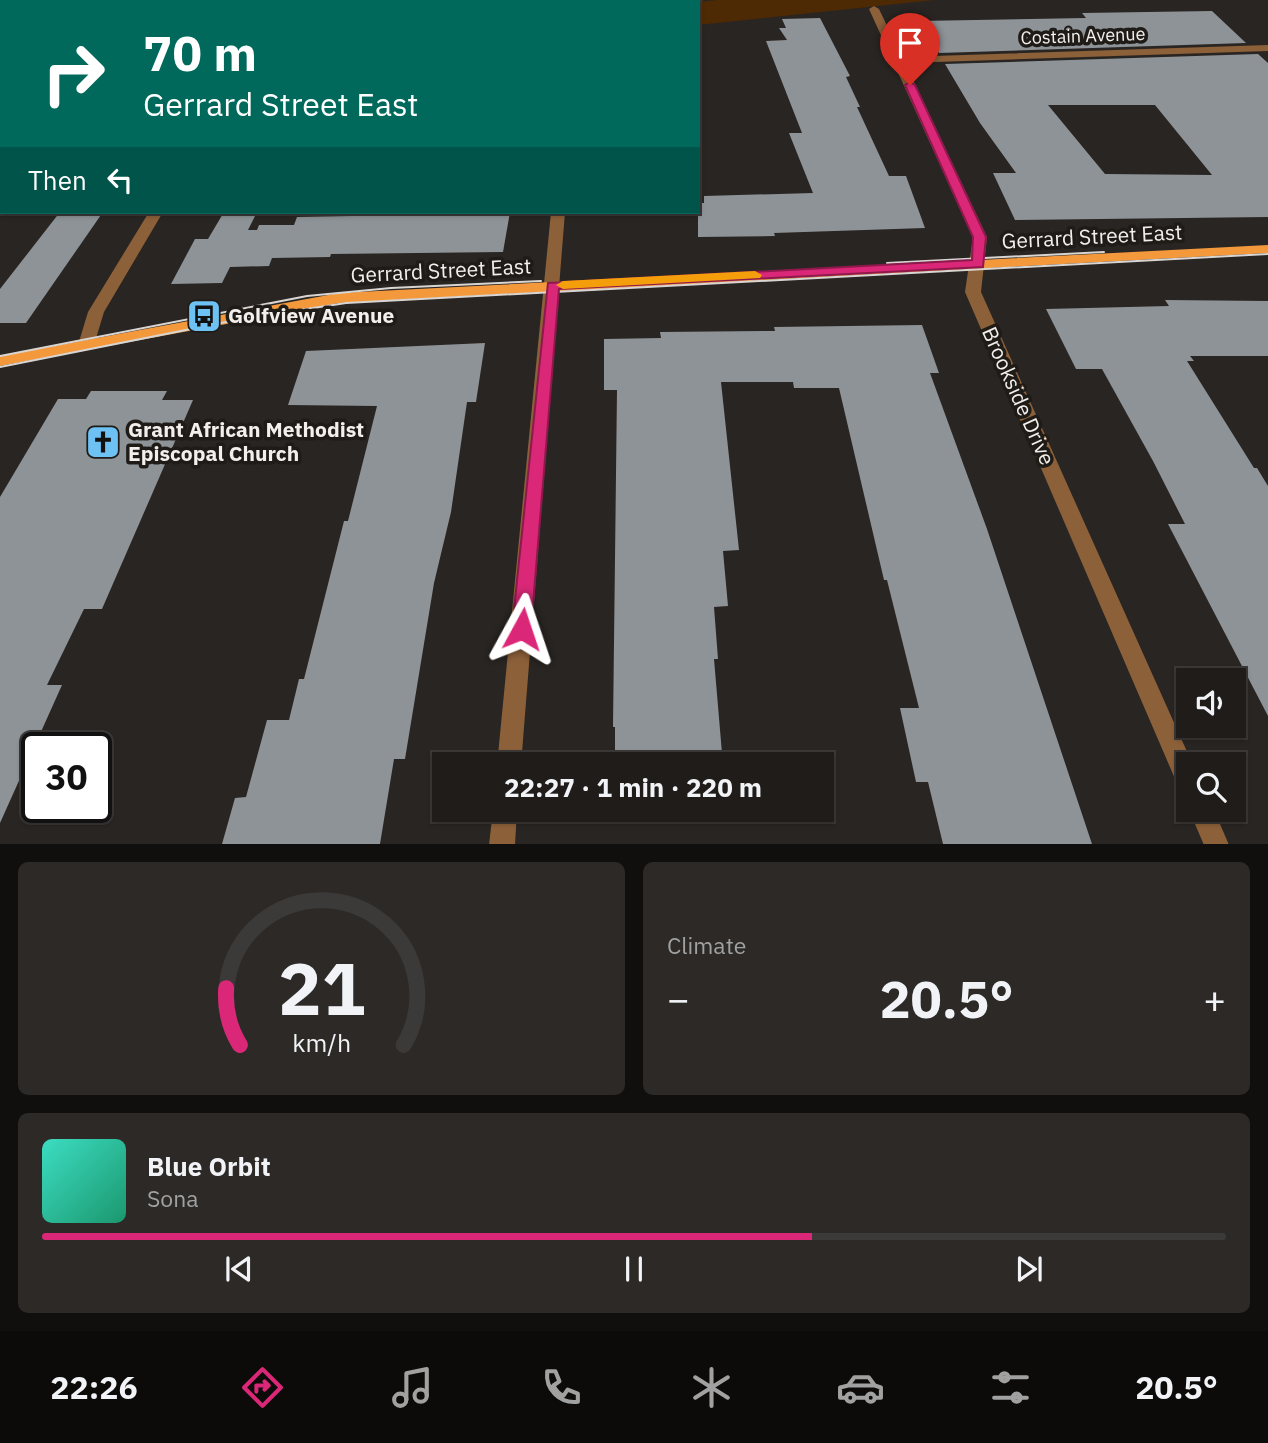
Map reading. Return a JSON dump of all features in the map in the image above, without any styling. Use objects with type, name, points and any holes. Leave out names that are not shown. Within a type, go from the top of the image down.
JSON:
[{"type":"main road","name":"Gerrard Street East","points":[[0,361],[285,306],[340,298],[1268,249]]},
{"type":"street","name":"Brookside Drive","points":[[874,9],[980,237],[973,292],[1176,753]]},
{"type":"street","name":"Costain Avenue","points":[[899,60],[1268,48]]},
{"type":"street","points":[[86,345],[96,312],[155,214]]},
{"type":"street","points":[[510,752],[558,214]]},
{"type":"street","points":[[502,844],[504,822]]},
{"type":"street","points":[[1206,822],[1217,844]]},
{"type":"shaded area","points":[[717,0],[934,0],[700,25],[700,2]]},
{"type":"building","points":[[1212,11],[1246,43],[939,53],[919,21],[1086,18],[1082,13]]},
{"type":"building","points":[[820,18],[850,76],[846,77],[860,107],[857,107],[889,176],[906,176],[925,228],[698,237],[698,214],[700,203],[704,203],[704,196],[813,193],[789,133],[802,133],[766,41],[787,40],[779,28],[786,28],[782,19]]},
{"type":"building","points":[[1258,54],[1268,63],[1268,217],[1015,220],[993,173],[1016,173],[980,123],[945,64]],"holes":[[[1048,105],[1155,105],[1212,175],[1105,174]]]},
{"type":"building","points":[[58,214],[102,214],[26,323],[0,323],[0,289]]},
{"type":"building","points":[[223,214],[256,214],[248,230],[257,230],[259,225],[294,225],[297,217],[510,214],[503,252],[331,254],[330,257],[272,258],[269,266],[230,267],[222,283],[171,284],[195,239],[208,239]]},
{"type":"building","points":[[1165,300],[1268,301],[1268,356],[1190,356],[1194,361],[1187,361],[1268,486],[1268,716],[1246,674],[1246,668],[1243,668],[1168,524],[1185,524],[1153,461],[1102,369],[1076,369],[1046,309],[1169,306]]},
{"type":"building","points":[[922,325],[939,373],[930,373],[987,529],[1092,844],[943,844],[928,782],[916,782],[900,708],[919,708],[887,580],[884,580],[839,388],[794,388],[793,382],[721,382],[739,550],[723,551],[728,606],[714,607],[718,659],[714,659],[722,752],[615,752],[613,727],[617,390],[604,390],[604,339],[661,338],[660,332],[775,331],[774,327]]},
{"type":"building","points":[[485,343],[476,402],[467,402],[451,512],[434,583],[405,759],[394,759],[380,844],[222,844],[235,798],[246,797],[267,720],[289,720],[299,679],[304,679],[344,521],[348,521],[377,406],[288,405],[306,351]]},
{"type":"building","points":[[91,391],[167,391],[162,400],[193,400],[102,609],[84,609],[47,685],[62,685],[41,732],[21,732],[21,776],[0,823],[0,497],[58,399],[86,399]]},
{"type":"tram line","points":[[887,263],[1104,252]]},
{"type":"tram line","points":[[0,367],[241,319],[346,303],[1268,254]]},
{"type":"tram line","points":[[0,356],[307,296],[391,288],[541,281]]},
{"type":"slow traffic","points":[[563,285],[755,275]]},
{"type":"place","name":"Golfview Avenue","points":[[204,316]]},
{"type":"place","name":"Grant African Methodist Episcopal Church","points":[[103,442]]},
{"type":"route","points":[[522,629],[552,285],[978,264],[980,237],[910,85]]}]
